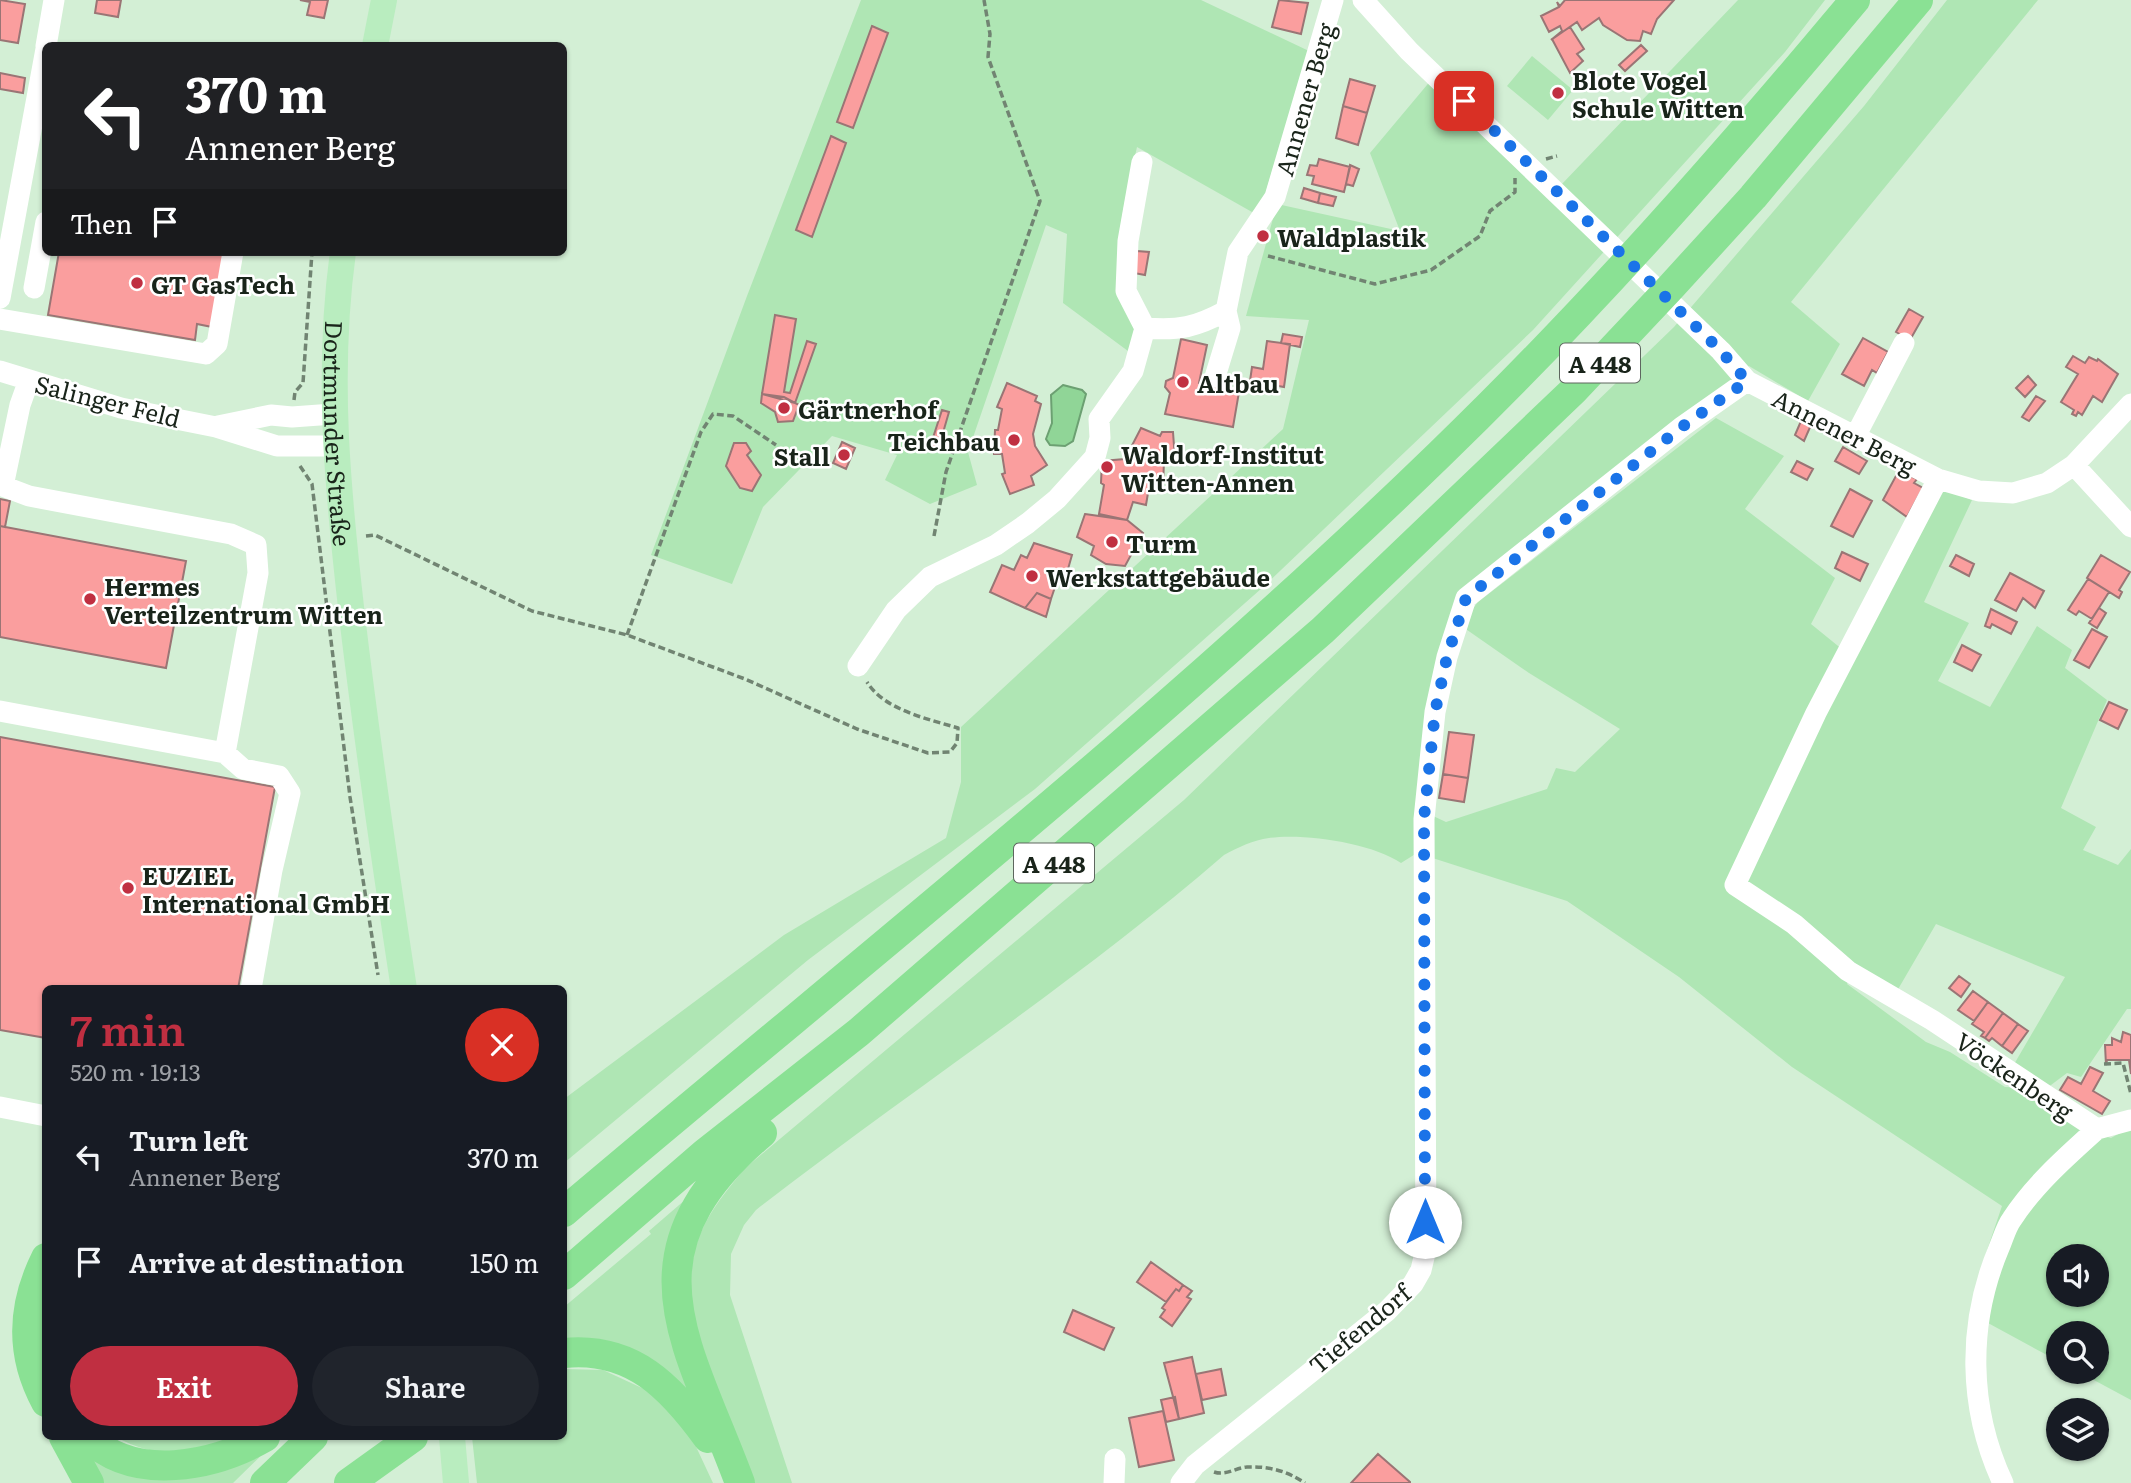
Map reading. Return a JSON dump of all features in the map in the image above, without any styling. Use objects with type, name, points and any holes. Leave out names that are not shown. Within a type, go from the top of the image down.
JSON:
[{"type":"highway","name":"A 448","points":[[567,1209],[1161,709],[1408,484],[1538,357],[1636,254],[1715,167],[1855,0]]},
{"type":"highway","name":"A 448","points":[[567,1272],[705,1154],[859,1032],[1296,654],[1471,491],[1573,391],[1753,197],[1918,0]]},
{"type":"highway","points":[[740,1483],[695,1378],[681,1331],[676,1283],[681,1247],[694,1210],[720,1173],[734,1157],[807,1095],[859,1032]]},
{"type":"highway","points":[[42,1268],[27,1307],[27,1347],[36,1384],[42,1395]]},
{"type":"highway","points":[[42,1305],[36,1331],[42,1357]]},
{"type":"highway","points":[[567,1353],[584,1351],[612,1356],[637,1366],[680,1399],[709,1439],[727,1483]]},
{"type":"highway","points":[[66,1440],[89,1483]]},
{"type":"highway","points":[[93,1440],[121,1458],[148,1465],[177,1466],[211,1462],[259,1440]]},
{"type":"highway","points":[[265,1483],[310,1440]]},
{"type":"highway","points":[[338,1483],[383,1440]]},
{"type":"highway","points":[[349,1483],[409,1440]]},
{"type":"main road","points":[[376,42],[384,0]]},
{"type":"main road","name":"Dortmunder Straße","points":[[342,256],[332,366],[334,446],[368,752],[403,985]]},
{"type":"main road","points":[[452,1440],[456,1483]]},
{"type":"street","points":[[47,42],[54,0]]},
{"type":"street","name":"Annener Berg","points":[[1215,377],[1230,328],[1226,311],[1238,253],[1275,197],[1333,0]]},
{"type":"street","name":"Annener Berg","points":[[1363,0],[1409,51],[1514,149],[1721,351],[1747,381],[1938,479]]},
{"type":"street","points":[[0,298],[36,160],[42,92]]},
{"type":"street","points":[[858,666],[896,610],[930,577],[996,545],[1028,523],[1057,499],[1096,457],[1100,438],[1099,419],[1133,371],[1145,328],[1126,291],[1128,241],[1142,162]]},
{"type":"street","points":[[34,288],[42,244]]},
{"type":"street","points":[[0,319],[206,354],[217,344],[232,256]]},
{"type":"street","points":[[1145,328],[1167,330],[1198,326],[1226,311]]},
{"type":"street","points":[[1856,435],[1904,343]]},
{"type":"street","name":"Salinger Feld","points":[[0,371],[121,408],[216,426],[277,446],[334,446]]},
{"type":"street","points":[[29,380],[8,422],[1,485],[29,496],[231,534],[256,545],[258,573],[225,753]]},
{"type":"street","name":"Tiefendorf","points":[[1181,1483],[1195,1465],[1387,1311],[1421,1270],[1426,1249],[1424,818],[1435,712],[1447,657],[1466,598],[1683,426],[1747,381]]},
{"type":"street","points":[[1938,479],[1979,491],[2012,493],[2047,483],[2074,465],[2131,404]]},
{"type":"street","name":"Salinger Feld","points":[[216,426],[271,415],[292,417],[332,414]]},
{"type":"street","points":[[2074,465],[2131,527]]},
{"type":"street","name":"Vöckenberg","points":[[1938,479],[1816,713],[1735,885],[1794,925],[1847,971],[1932,1020],[2097,1129]]},
{"type":"street","points":[[0,711],[225,753],[243,769],[279,776],[290,793],[272,870],[252,985]]},
{"type":"street","points":[[0,1107],[42,1115]]},
{"type":"street","name":"Vöckenberg","points":[[2003,1483],[1979,1406],[1975,1335],[1988,1275],[2011,1219],[2062,1160],[2097,1129],[2131,1120]]},
{"type":"street","points":[[1114,1483],[1115,1458]]},
{"type":"path","points":[[934,536],[946,472],[1040,201],[988,57],[990,34],[984,0]]},
{"type":"path","points":[[1268,256],[1375,284],[1430,270],[1480,236],[1490,211],[1515,192],[1514,149],[1521,148],[1535,161],[1557,156]]},
{"type":"path","points":[[627,635],[701,432],[713,414],[733,415],[776,445]]},
{"type":"path","points":[[343,540],[375,535],[531,611],[627,635],[745,680],[857,729],[928,753],[950,752],[957,743],[958,728],[914,715],[873,693],[858,666]]},
{"type":"path","points":[[2104,1063],[2123,1063],[2131,1094]]},
{"type":"path","points":[[1195,1465],[1221,1474],[1246,1467],[1287,1471],[1305,1483]]},
{"type":"shaded area","points":[[861,0],[1201,0],[1309,51],[1260,211],[1252,212],[1137,147],[1119,239],[1121,283],[1137,329],[1128,351],[1063,303],[1067,234],[1046,225],[968,452],[977,485],[930,504],[885,480],[897,455],[832,436],[763,507],[732,584],[651,555]]},
{"type":"shaded area","points":[[1738,0],[1825,0],[1785,52],[1533,330],[1262,588],[1035,789],[808,960],[567,1161],[567,1097],[784,935],[946,838],[961,782],[961,727],[1283,429],[1309,320],[1246,316],[1277,204],[1400,231],[1370,153],[1432,79],[1561,185]]},
{"type":"shaded area","points":[[1947,0],[2038,0],[1791,302],[1840,344],[1808,401],[1749,366],[1457,602],[1416,808],[1446,822],[1547,789],[1556,768],[1575,772],[1620,729],[1529,673],[1460,625],[1478,602],[1716,418],[1784,456],[1745,509],[1835,578],[1811,624],[1843,650],[1936,493],[1947,490],[1972,500],[1924,602],[1969,623],[1938,681],[1990,707],[2037,626],[2072,650],[2065,668],[2107,700],[2061,808],[2096,827],[2083,850],[2118,865],[2131,849],[2131,1009],[2127,1009],[2081,1077],[2067,1073],[2047,1088],[2013,1066],[2065,977],[1936,924],[1897,991],[1857,965],[1847,984],[1926,1042],[1950,1052],[2005,1087],[2027,1088],[2086,1131],[2111,1138],[2131,1127],[2131,1400],[2101,1384],[2109,1384],[2109,1321],[2046,1321],[2046,1354],[1988,1323],[1981,1268],[2002,1206],[1792,1067],[1679,977],[1567,901],[1417,853],[1401,863],[1356,845],[1318,838],[1284,837],[1257,840],[1224,855],[1110,948],[756,1210],[744,1225],[731,1254],[730,1295],[792,1483],[755,1483],[707,1367],[692,1305],[691,1275],[700,1235],[716,1205],[744,1169],[1184,800],[1674,327],[1864,106]]},
{"type":"shaded area","points":[[1532,56],[1573,90],[1548,120],[1507,86]]},
{"type":"shaded area","points":[[1063,385],[1082,390],[1086,394],[1073,441],[1065,446],[1050,445],[1046,439],[1052,423],[1051,395]]},
{"type":"shaded area","points":[[693,1193],[687,1211],[697,1401],[567,1348],[567,1304],[651,1234],[649,1231]]},
{"type":"shaded area","points":[[567,1369],[603,1370],[655,1394],[692,1438],[713,1483],[477,1483],[472,1440],[567,1440]]},
{"type":"shaded area","points":[[78,1440],[111,1460],[276,1441],[233,1483],[95,1483]]},
{"type":"shaded area","points":[[122,1440],[226,1440],[176,1452],[161,1452]]},
{"type":"building","points":[[0,0],[25,4],[18,43],[0,40]]},
{"type":"building","points":[[97,0],[121,0],[118,17],[95,13]]},
{"type":"building","points":[[300,0],[328,0],[324,18],[307,15],[310,2]]},
{"type":"building","points":[[1279,0],[1308,3],[1301,34],[1272,27]]},
{"type":"building","points":[[1565,0],[1674,0],[1657,19],[1651,34],[1643,31],[1640,41],[1627,40],[1603,25],[1599,18],[1582,30],[1577,22],[1551,40],[1562,31],[1560,26],[1549,32],[1541,16],[1559,7],[1557,2],[1560,6]]},
{"type":"building","points":[[872,26],[888,33],[853,128],[837,122]]},
{"type":"building","points":[[1570,27],[1584,49],[1577,54],[1583,61],[1570,73],[1552,39]]},
{"type":"building","points":[[1641,45],[1647,51],[1625,71],[1619,65]]},
{"type":"building","points":[[0,73],[25,78],[23,93],[0,89]]},
{"type":"building","points":[[1350,79],[1375,86],[1367,113],[1343,106]]},
{"type":"building","points":[[1343,106],[1367,113],[1358,145],[1336,138]]},
{"type":"building","points":[[831,136],[846,143],[812,237],[796,230]]},
{"type":"building","points":[[1319,159],[1350,167],[1344,192],[1312,184],[1314,176],[1307,175],[1310,165],[1317,166]]},
{"type":"building","points":[[1350,165],[1359,169],[1353,186],[1346,184]]},
{"type":"building","points":[[1304,188],[1320,193],[1318,203],[1301,198]]},
{"type":"building","points":[[1320,193],[1336,197],[1333,206],[1318,203]]},
{"type":"building","points":[[1137,251],[1149,252],[1145,275],[1134,273]]},
{"type":"building","name":"GT GasTech","points":[[58,256],[224,256],[212,327],[197,324],[195,340],[48,315]]},
{"type":"building","points":[[1909,309],[1923,317],[1910,340],[1896,332]]},
{"type":"building","points":[[775,315],[796,319],[784,392],[790,393],[807,341],[816,344],[795,403],[762,394]]},
{"type":"building","points":[[1283,334],[1302,337],[1300,347],[1281,343]]},
{"type":"building","points":[[1863,338],[1888,352],[1877,373],[1872,370],[1864,386],[1842,374]]},
{"type":"building","name":"Altbau","points":[[1181,339],[1207,345],[1199,383],[1239,392],[1233,427],[1165,414],[1170,393],[1165,387],[1166,381],[1173,378]]},
{"type":"building","points":[[1267,341],[1290,344],[1284,387],[1250,381],[1252,367],[1263,369]]},
{"type":"building","points":[[2073,356],[2085,363],[2089,357],[2097,361],[2098,359],[2118,374],[2102,402],[2093,396],[2082,415],[2078,412],[2076,416],[2072,414],[2074,410],[2061,402],[2078,374],[2066,367]]},
{"type":"building","points":[[2028,376],[2036,385],[2025,397],[2016,388]]},
{"type":"building","name":"Teichbau","points":[[1007,383],[1037,396],[1035,401],[1041,404],[1033,434],[1035,446],[1047,465],[1031,476],[1034,485],[1010,494],[1002,474],[1005,473],[1002,454],[994,454],[995,430],[998,430],[1002,409],[997,407]]},
{"type":"building","name":"Gärtnerhof","points":[[762,394],[784,397],[799,405],[793,421],[778,422],[775,412],[761,403]]},
{"type":"building","points":[[2036,396],[2045,401],[2029,421],[2022,417]]},
{"type":"building","points":[[942,410],[949,412],[938,450],[930,447]]},
{"type":"building","points":[[1801,421],[1811,425],[1804,441],[1795,435]]},
{"type":"building","points":[[1141,428],[1160,436],[1162,432],[1173,432],[1175,460],[1164,461],[1163,486],[1149,487],[1146,505],[1133,502],[1127,520],[1099,514],[1104,485],[1101,483],[1102,461],[1125,459]]},
{"type":"building","name":"Stall","points":[[842,442],[855,448],[846,469],[833,463]]},
{"type":"building","points":[[734,443],[746,443],[751,451],[747,455],[761,475],[752,491],[740,488],[726,466]]},
{"type":"building","points":[[1843,447],[1867,461],[1859,474],[1835,461]]},
{"type":"building","points":[[1797,461],[1813,469],[1807,480],[1791,472]]},
{"type":"building","points":[[1897,474],[1906,479],[1908,475],[1917,479],[1914,483],[1923,488],[1907,517],[1883,500]]},
{"type":"building","points":[[1850,489],[1872,501],[1853,537],[1831,526]]},
{"type":"building","points":[[0,499],[10,501],[5,527],[0,526]]},
{"type":"building","name":"Turm","points":[[1085,514],[1127,520],[1143,533],[1125,566],[1106,564],[1091,555],[1094,546],[1077,537]]},
{"type":"building","name":"Hermes Verteilzentrum Witten","points":[[0,526],[186,561],[166,668],[0,637]]},
{"type":"building","name":"Werkstattgebäude","points":[[1034,543],[1072,555],[1064,583],[1057,581],[1051,599],[1037,593],[1025,608],[990,592],[1002,565],[1014,570],[1021,555],[1027,558]]},
{"type":"building","points":[[1842,552],[1868,564],[1860,581],[1835,568]]},
{"type":"building","points":[[1956,555],[1974,564],[1969,576],[1950,566]]},
{"type":"building","points":[[2101,555],[2130,572],[2119,590],[2122,592],[2119,598],[2087,578]]},
{"type":"building","points":[[2010,573],[2044,591],[2035,608],[2023,598],[2016,611],[1995,600]]},
{"type":"building","points":[[2088,579],[2109,592],[2092,619],[2079,611],[2076,615],[2068,610]]},
{"type":"building","points":[[1037,593],[1051,599],[1046,617],[1025,608]]},
{"type":"building","points":[[2099,608],[2106,613],[2097,628],[2089,623]]},
{"type":"building","points":[[1991,609],[2017,622],[2011,634],[1992,624],[1990,628],[1985,626]]},
{"type":"building","points":[[2092,629],[2107,637],[2089,668],[2074,660]]},
{"type":"building","points":[[1962,645],[1981,655],[1972,671],[1954,662]]},
{"type":"building","points":[[2109,702],[2127,710],[2118,729],[2100,720]]},
{"type":"building","points":[[1449,732],[1474,735],[1468,778],[1443,774]]},
{"type":"building","name":"EUZIEL International GmbH","points":[[0,737],[275,787],[239,985],[42,985],[42,1037],[0,1030]]},
{"type":"building","points":[[1443,774],[1468,778],[1464,802],[1439,798]]},
{"type":"building","points":[[1959,976],[1970,984],[1961,997],[1949,988]]},
{"type":"building","points":[[1973,991],[1988,1002],[1974,1021],[1958,1010]]},
{"type":"building","points":[[1988,1002],[2003,1013],[1985,1038],[1981,1036],[1984,1032],[1972,1024]]},
{"type":"building","points":[[2003,1013],[2018,1024],[2002,1046],[1992,1038],[1989,1041],[1985,1038]]},
{"type":"building","points":[[2018,1024],[2028,1031],[2012,1053],[2002,1046]]},
{"type":"building","points":[[2123,1032],[2131,1035],[2131,1074],[2129,1060],[2107,1060],[2106,1065],[2105,1045],[2112,1045],[2112,1038],[2121,1042]]},
{"type":"building","points":[[2090,1067],[2103,1073],[2093,1091],[2110,1101],[2102,1114],[2060,1090],[2068,1077],[2081,1084]]},
{"type":"building","points":[[1151,1262],[1183,1285],[1179,1291],[1176,1289],[1166,1302],[1137,1282]]},
{"type":"building","points":[[1183,1285],[1192,1291],[1187,1297],[1191,1299],[1172,1326],[1160,1317],[1165,1310],[1162,1308],[1176,1289],[1179,1291]]},
{"type":"building","points":[[1073,1310],[1114,1328],[1104,1350],[1064,1332]]},
{"type":"building","points":[[1192,1357],[1204,1413],[1179,1419],[1164,1363]]},
{"type":"building","points":[[1221,1369],[1226,1395],[1202,1400],[1196,1374]]},
{"type":"building","points":[[1175,1397],[1179,1419],[1166,1422],[1161,1400]]},
{"type":"building","points":[[1163,1411],[1174,1460],[1139,1467],[1129,1418]]},
{"type":"building","points":[[1378,1454],[1410,1482],[1410,1483],[1351,1483]]},
{"type":"place","name":"Blote Vogel Schule Witten","points":[[1558,93]]},
{"type":"place","name":"Waldplastik","points":[[1263,236]]},
{"type":"place","name":"GT GasTech","points":[[137,283]]},
{"type":"place","name":"Altbau","points":[[1183,382]]},
{"type":"place","name":"Gärtnerhof","points":[[784,408]]},
{"type":"place","name":"Teichbau","points":[[1014,440]]},
{"type":"place","name":"Stall","points":[[844,455]]},
{"type":"place","name":"Waldorf-Institut Witten-Annen","points":[[1107,467]]},
{"type":"place","name":"Turm","points":[[1112,542]]},
{"type":"place","name":"Werkstattgebäude","points":[[1032,576]]},
{"type":"place","name":"Hermes Verteilzentrum Witten","points":[[90,599]]},
{"type":"place","name":"EUZIEL International GmbH","points":[[128,888]]},
{"type":"route","points":[[1425,1222],[1424,818],[1435,712],[1447,657],[1466,598],[1683,426],[1747,381],[1721,351],[1464,101]]}]
